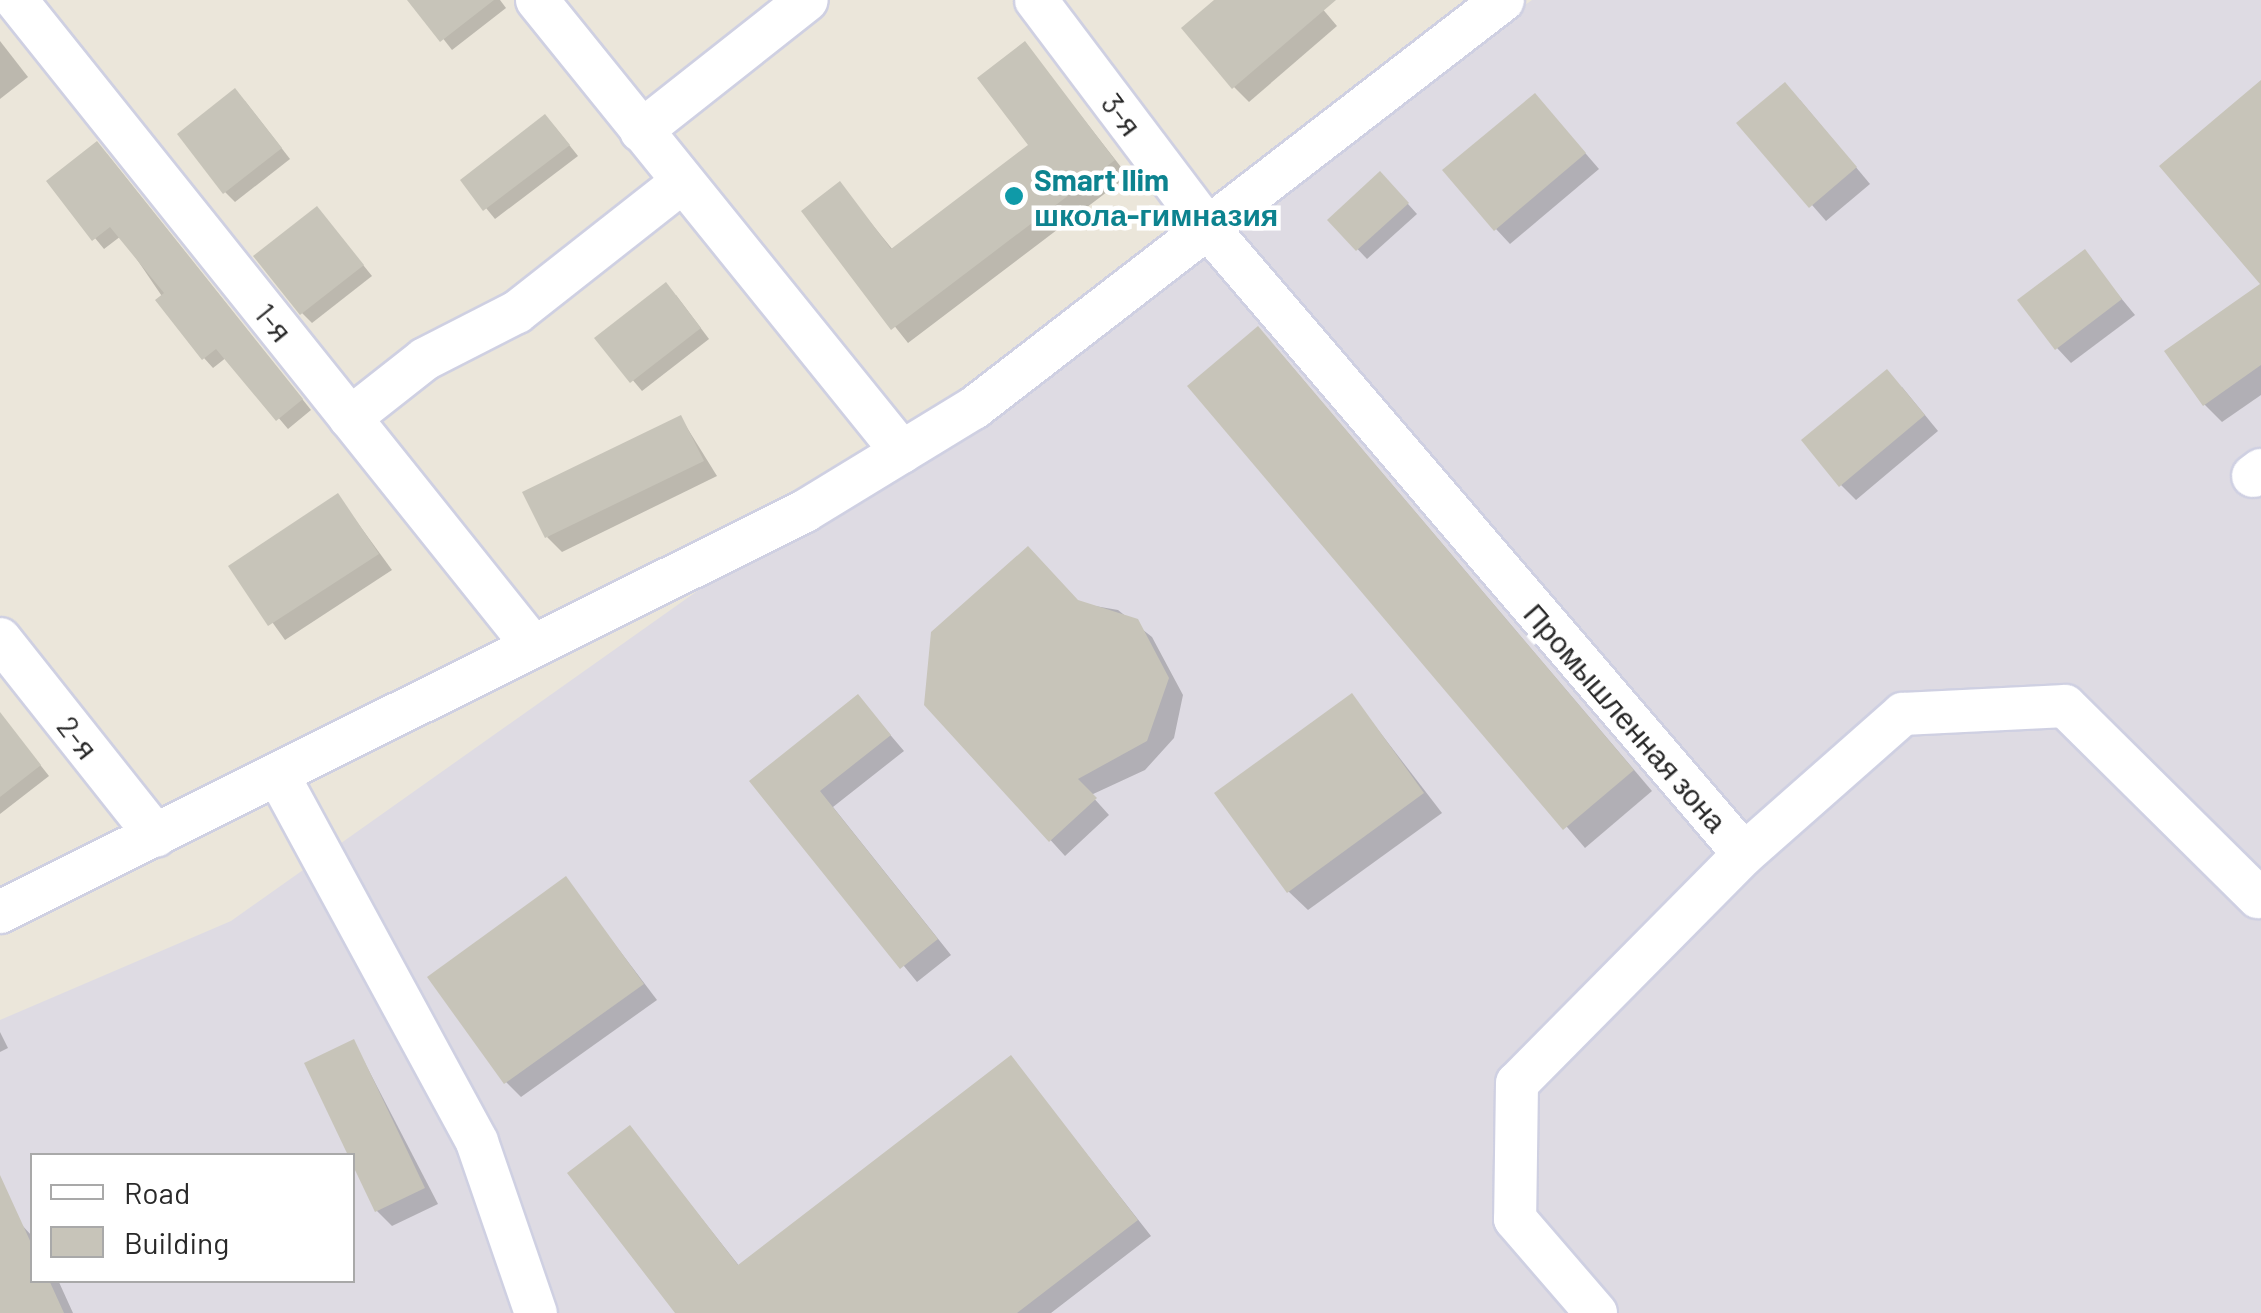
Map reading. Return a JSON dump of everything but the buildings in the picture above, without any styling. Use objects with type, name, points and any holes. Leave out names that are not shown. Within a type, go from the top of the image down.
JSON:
[{"type":"street","name":"1-я","points":[[16,0],[532,644]]},
{"type":"street","points":[[537,0],[902,452]]},
{"type":"street","points":[[641,131],[806,0]]},
{"type":"street","name":"3-я","points":[[1036,0],[1208,228]]},
{"type":"street","points":[[0,912],[805,511],[974,408],[1503,0]]},
{"type":"street","points":[[350,418],[425,360],[517,312],[682,182]]},
{"type":"street","name":"Промышленная зона","points":[[1208,228],[1744,854],[1517,1083],[1515,1218],[1596,1313]]},
{"type":"street","name":"2-я","points":[[0,639],[156,836]]},
{"type":"street","points":[[1744,854],[1903,714],[2065,706],[2258,897]]},
{"type":"street","points":[[278,774],[477,1142],[536,1313]]},
{"type":"shaded area","points":[[1532,0],[2261,0],[2261,1313],[0,1313],[0,1020],[231,921]]},
{"type":"place","name":"Smart llim школа-гимназия","points":[[1014,196]]}]
